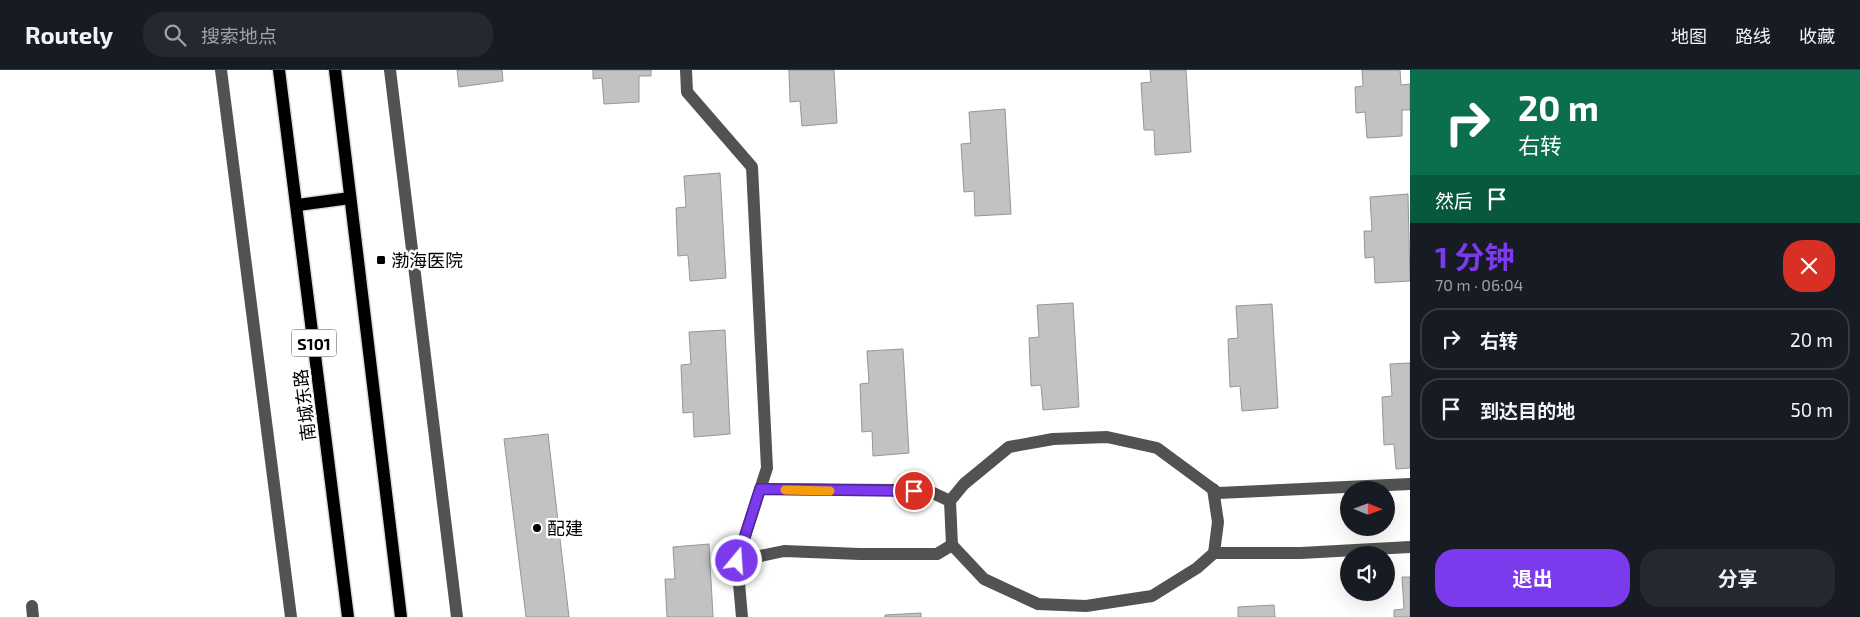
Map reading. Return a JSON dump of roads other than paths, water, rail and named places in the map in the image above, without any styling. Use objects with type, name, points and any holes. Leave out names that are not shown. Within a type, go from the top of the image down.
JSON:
[{"type":"main road","name":"南城东路","points":[[279,70],[298,205],[348,617]]},
{"type":"main road","points":[[335,70],[401,617]]},
{"type":"main road","points":[[298,205],[350,198]]},
{"type":"street","points":[[221,70],[291,617]]},
{"type":"street","points":[[390,70],[457,617]]},
{"type":"street","points":[[686,70],[687,92],[752,167],[767,468],[737,561],[742,617]]},
{"type":"street","points":[[1213,489],[1218,522],[1214,552],[1197,568],[1152,596],[1086,606],[1038,604],[984,580],[952,545],[950,501],[964,484],[1009,447],[1053,439],[1107,437],[1157,448],[1213,489],[1218,493],[1410,484]]},
{"type":"street","points":[[760,489],[894,490],[933,493],[950,501]]},
{"type":"street","points":[[737,561],[784,551],[860,554],[937,554],[952,545]]},
{"type":"street","points":[[1214,552],[1301,553],[1410,547]]},
{"type":"place","name":"渤海医院","points":[[381,260]]},
{"type":"place","name":"配建","points":[[537,528]]}]
